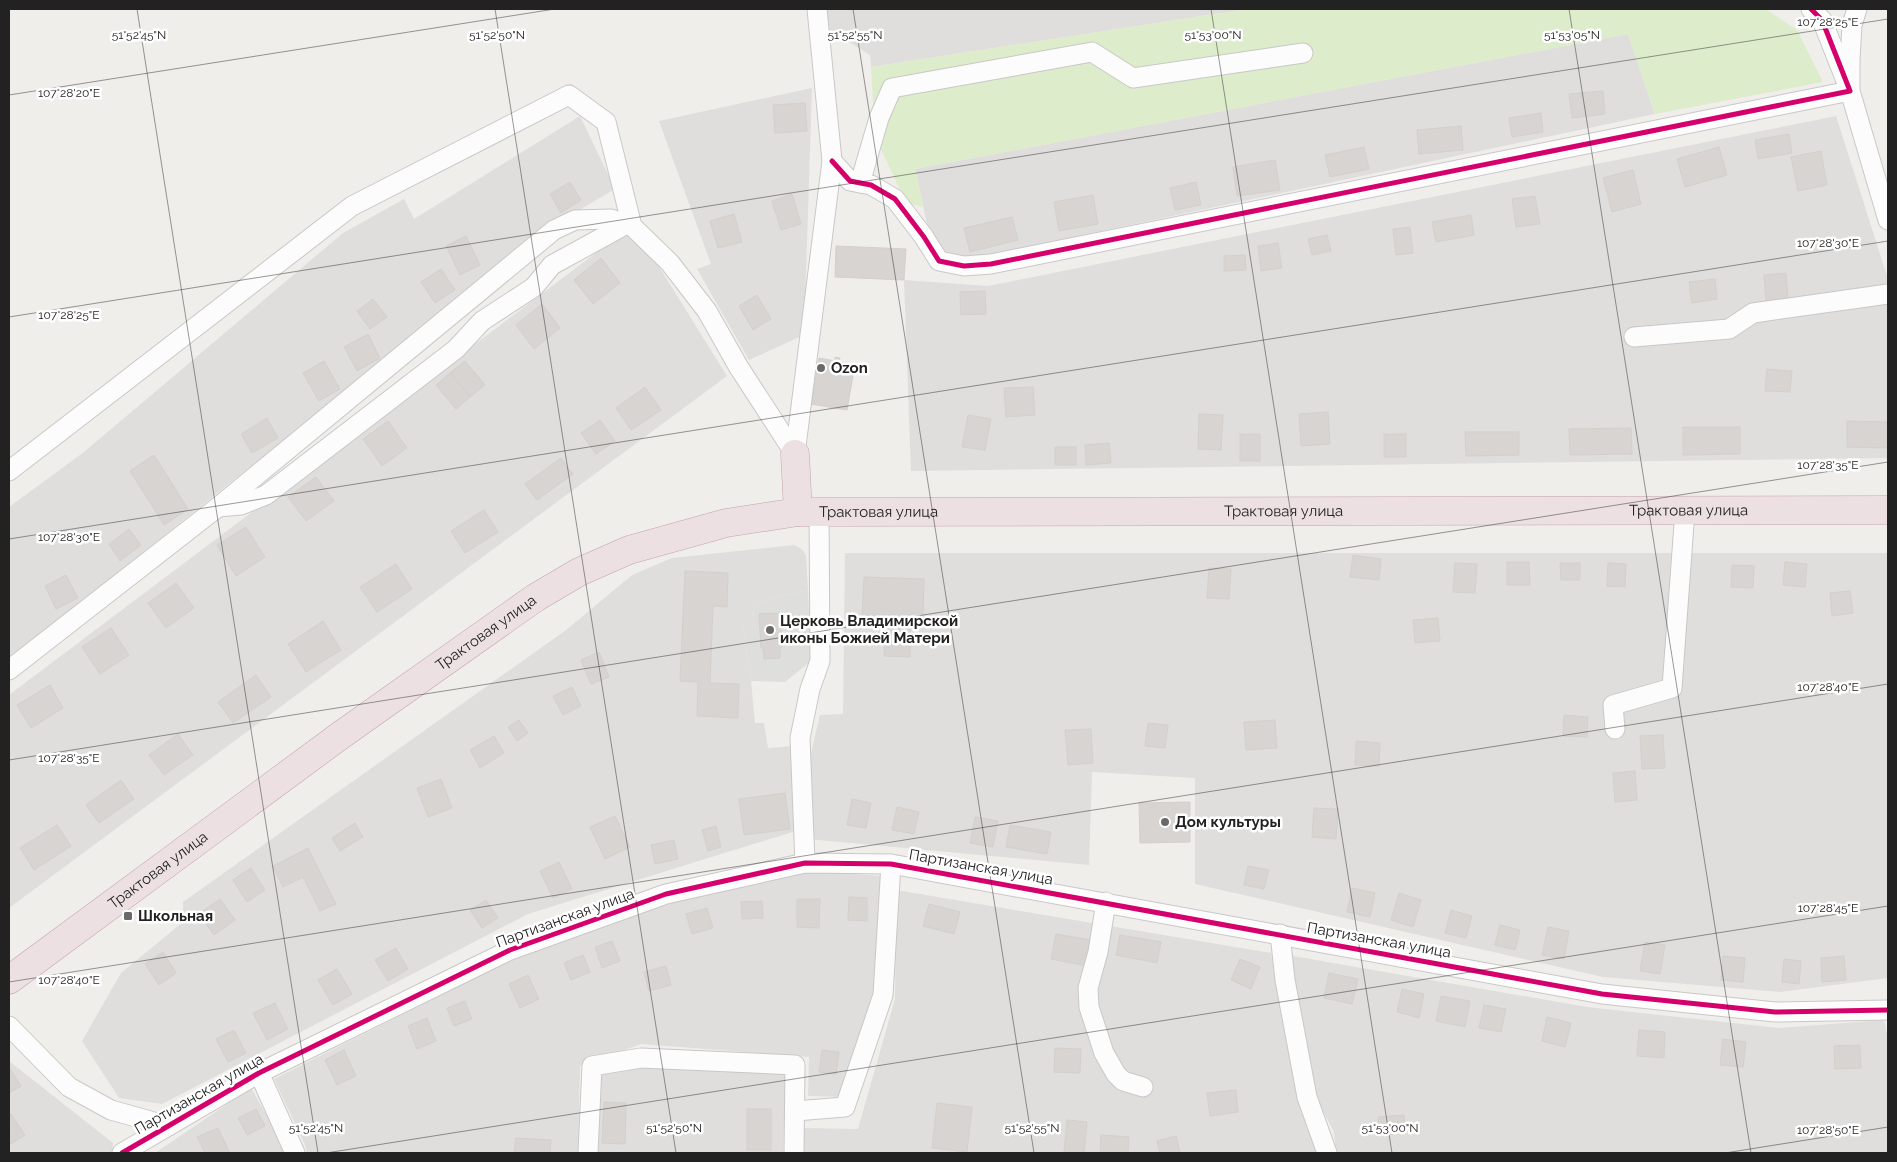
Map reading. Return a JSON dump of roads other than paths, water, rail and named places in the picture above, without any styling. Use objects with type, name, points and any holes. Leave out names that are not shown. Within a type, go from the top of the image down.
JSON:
[{"type":"highway","points":[[795,454],[809,512]]},
{"type":"highway","name":"Трактовая улица","points":[[9,980],[341,735],[535,598],[579,572],[629,550],[726,523],[809,512],[1888,510]]},
{"type":"street","points":[[795,454],[832,161],[817,9]]},
{"type":"street","points":[[1811,9],[1822,20],[1850,91],[1888,220]]},
{"type":"street","points":[[1850,91],[1852,25],[1857,9]]},
{"type":"street","points":[[860,183],[879,118],[892,88],[1092,52],[1133,78],[1302,53]]},
{"type":"street","points":[[832,161],[850,182],[870,185],[895,199],[924,237],[938,261],[964,266],[992,264],[1850,91]]},
{"type":"street","points":[[9,471],[352,206],[569,95],[606,122],[628,226]]},
{"type":"street","points":[[9,670],[218,507],[554,230],[575,220],[611,219],[628,226],[670,263],[707,311],[738,366],[795,454]]},
{"type":"street","points":[[218,507],[241,505],[266,495],[456,349],[482,321],[534,287],[552,265],[628,226]]},
{"type":"street","points":[[1634,337],[1729,329],[1753,312],[1888,294]]},
{"type":"street","points":[[1615,729],[1613,705],[1672,688],[1685,510]]},
{"type":"street","points":[[805,863],[800,738],[810,689],[820,661],[809,512]]},
{"type":"street","name":"Партизанская улица","points":[[122,1153],[260,1073],[510,950],[666,894],[805,863],[891,864],[1602,994],[1775,1012],[1888,1010]]},
{"type":"street","points":[[795,1111],[845,1107],[883,995],[891,864]]},
{"type":"street","points":[[1106,902],[1098,952],[1088,988],[1089,1007],[1104,1053],[1116,1074],[1123,1081],[1143,1087]]},
{"type":"street","points":[[1280,934],[1284,980],[1307,1097],[1327,1153]]},
{"type":"street","name":"Партизанская улица","points":[[9,1026],[69,1086],[112,1110],[168,1126]]},
{"type":"street","points":[[588,1153],[592,1066],[641,1058],[795,1065],[794,1153]]},
{"type":"street","points":[[260,1073],[294,1153]]},
{"type":"place","name":"Ozon","points":[[821,368]]},
{"type":"place","name":"Церковь Владимирской иконы Божией Матери","points":[[770,630]]},
{"type":"place","name":"Дом культуры","points":[[1165,822]]},
{"type":"place","name":"Школьная","points":[[128,916]]}]
